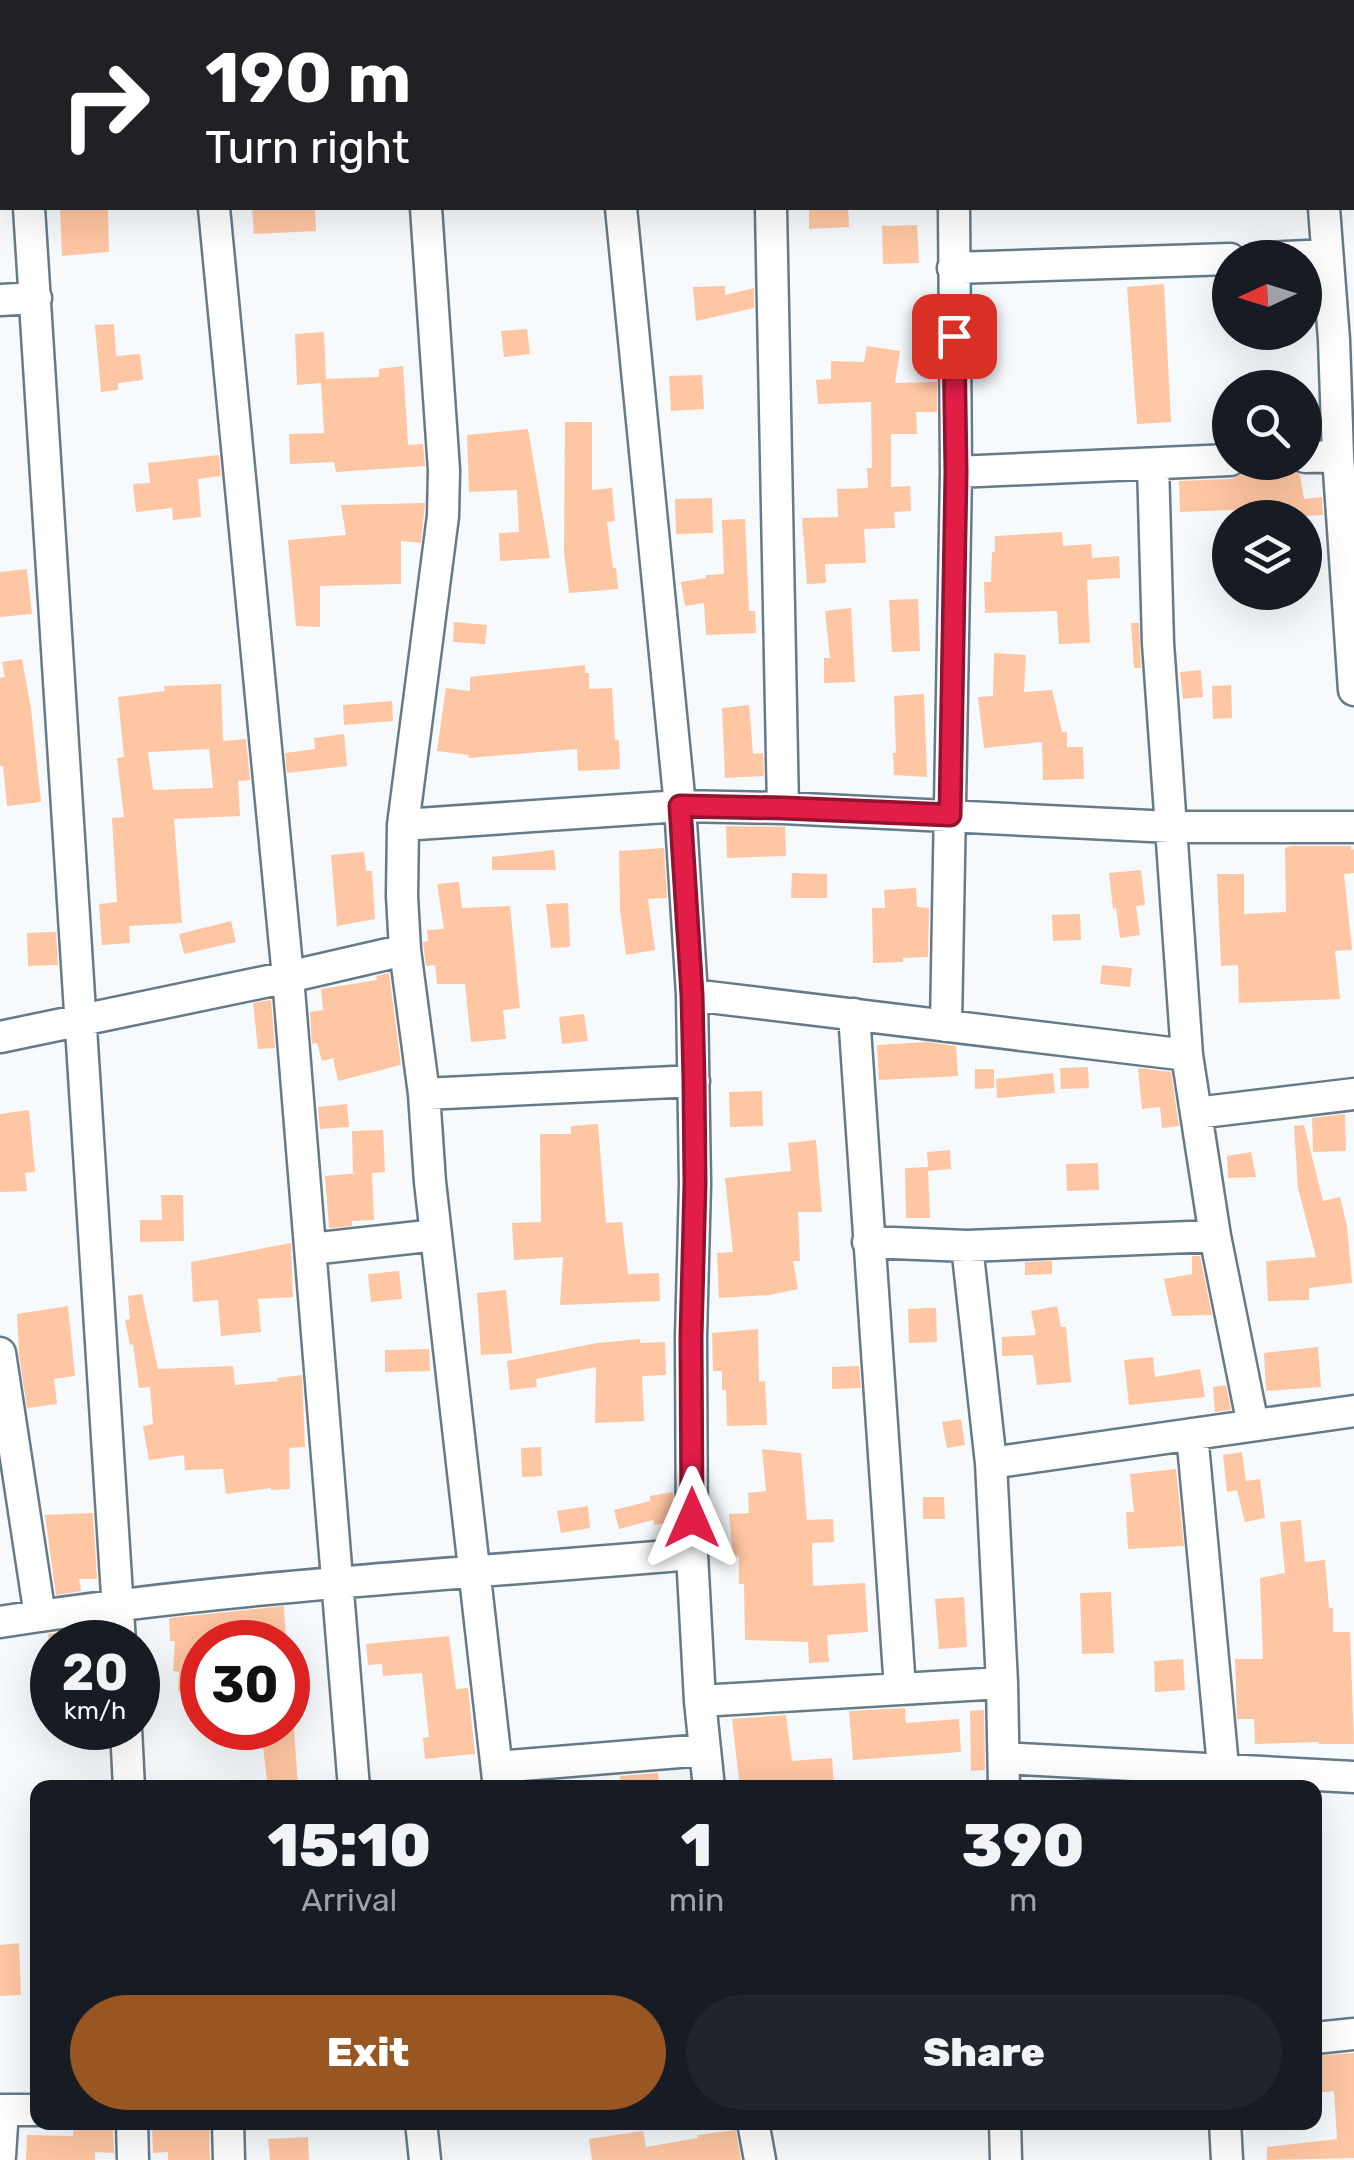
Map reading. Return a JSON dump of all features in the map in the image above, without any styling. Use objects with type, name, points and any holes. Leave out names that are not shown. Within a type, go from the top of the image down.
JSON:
[{"type":"street","points":[[29,210],[119,1620]]},
{"type":"street","points":[[214,210],[288,977],[353,1780]]},
{"type":"street","points":[[426,210],[444,470],[443,516],[403,825],[402,896],[498,1777],[704,1750]]},
{"type":"street","points":[[621,210],[680,806],[692,995],[692,1554],[708,1780]]},
{"type":"street","points":[[771,210],[783,808]]},
{"type":"street","points":[[946,1026],[956,472],[954,210]]},
{"type":"street","points":[[1324,210],[1327,256],[1344,339],[1338,456],[1354,690]]},
{"type":"street","points":[[1322,256],[1327,256]]},
{"type":"street","points":[[954,268],[1212,259]]},
{"type":"street","points":[[0,300],[36,298]]},
{"type":"street","points":[[1322,456],[1338,456]]},
{"type":"street","points":[[956,472],[1212,461]]},
{"type":"street","points":[[1153,464],[1158,644],[1186,1055],[1215,1236],[1253,1425]]},
{"type":"street","points":[[403,825],[680,806],[1170,827],[1354,827]]},
{"type":"street","points":[[0,1038],[405,950]]},
{"type":"street","points":[[692,995],[1186,1055]]},
{"type":"street","points":[[854,1014],[900,1689]]},
{"type":"street","points":[[424,1094],[694,1081]]},
{"type":"street","points":[[1196,1113],[1354,1094]]},
{"type":"street","points":[[310,1248],[436,1235]]},
{"type":"street","points":[[868,1242],[967,1246],[1215,1236]]},
{"type":"street","points":[[967,1246],[991,1463],[1004,1773],[1225,1779],[1354,1776]]},
{"type":"street","points":[[0,1354],[40,1616]]},
{"type":"street","points":[[991,1463],[1354,1411]]},
{"type":"street","points":[[1192,1434],[1225,1779]]},
{"type":"street","points":[[0,1622],[118,1604],[692,1554]]},
{"type":"street","points":[[700,1701],[1002,1682]]},
{"type":"street","points":[[127,1750],[129,1780]]},
{"type":"street","points":[[1322,2037],[1354,2034]]},
{"type":"street","points":[[0,2156],[2,2110],[30,2110]]},
{"type":"street","points":[[132,2130],[133,2160]]},
{"type":"street","points":[[228,2130],[229,2160]]},
{"type":"street","points":[[422,2130],[425,2160]]},
{"type":"street","points":[[754,2130],[760,2160]]},
{"type":"street","points":[[1006,2130],[1006,2160]]},
{"type":"street","points":[[1225,2130],[1227,2160]]},
{"type":"building","points":[[60,210],[108,210],[109,252],[62,256]]},
{"type":"building","points":[[252,210],[315,210],[316,231],[254,234]]},
{"type":"building","points":[[809,210],[848,210],[849,227],[809,229]]},
{"type":"building","points":[[917,225],[919,263],[883,264],[882,226]]},
{"type":"building","points":[[1164,284],[1171,422],[1137,424],[1127,287]]},
{"type":"building","points":[[725,286],[725,295],[754,288],[754,308],[696,321],[693,287]]},
{"type":"building","points":[[114,324],[116,356],[140,354],[143,380],[118,383],[118,390],[101,392],[95,325]]},
{"type":"building","points":[[527,329],[530,354],[504,357],[501,331]]},
{"type":"building","points":[[324,332],[326,379],[379,377],[379,369],[403,366],[408,445],[423,444],[425,466],[336,472],[334,462],[290,464],[289,434],[324,433],[321,383],[297,385],[295,334]]},
{"type":"building","points":[[867,346],[900,351],[895,383],[937,382],[937,412],[916,412],[917,434],[891,434],[891,487],[910,486],[911,511],[894,512],[895,528],[864,529],[866,563],[825,564],[826,583],[807,584],[802,518],[838,517],[837,489],[868,488],[867,468],[872,468],[871,402],[818,404],[816,380],[831,379],[831,361],[864,362]]},
{"type":"building","points":[[702,375],[704,409],[671,411],[669,376]]},
{"type":"building","points":[[565,422],[592,422],[592,490],[612,488],[615,521],[607,522],[618,589],[569,593],[564,552]]},
{"type":"building","points":[[528,429],[550,558],[500,561],[499,533],[519,532],[517,490],[469,492],[467,435]]},
{"type":"building","points":[[219,455],[221,476],[198,479],[201,517],[173,520],[172,508],[136,512],[133,484],[150,483],[148,463]]},
{"type":"building","points":[[1301,480],[1304,499],[1322,497],[1323,515],[1322,500],[1212,500],[1212,511],[1180,512],[1179,481]]},
{"type":"building","points":[[712,498],[713,533],[676,534],[675,499]]},
{"type":"building","points":[[425,503],[421,543],[401,541],[401,584],[320,586],[320,627],[296,626],[288,540],[346,535],[341,505]]},
{"type":"building","points":[[745,519],[749,611],[755,611],[756,633],[706,635],[704,603],[685,606],[681,582],[724,574],[722,520]]},
{"type":"building","points":[[1062,532],[1063,546],[1091,544],[1092,558],[1119,556],[1120,578],[1087,580],[1090,643],[1059,644],[1057,611],[985,613],[984,582],[991,582],[995,536]]},
{"type":"building","points":[[27,569],[32,614],[0,617],[0,572]]},
{"type":"building","points":[[918,599],[920,651],[892,652],[889,600]]},
{"type":"building","points":[[851,608],[855,682],[824,683],[824,658],[830,658],[825,611]]},
{"type":"building","points":[[454,622],[487,625],[485,644],[453,642]]},
{"type":"building","points":[[1131,623],[1139,623],[1141,668],[1134,668]]},
{"type":"building","points":[[994,653],[1026,655],[1024,692],[1052,690],[1062,732],[1067,732],[1067,747],[1083,747],[1084,779],[1043,780],[1042,742],[984,748],[978,697],[993,696]]},
{"type":"building","points":[[22,659],[41,802],[7,806],[0,766],[0,678],[5,677],[2,662]]},
{"type":"building","points":[[585,665],[589,689],[612,688],[620,769],[578,771],[577,749],[468,758],[469,755],[437,751],[446,688],[470,691],[470,677]]},
{"type":"building","points":[[1201,670],[1203,697],[1183,699],[1180,672]]},
{"type":"building","points":[[221,684],[223,741],[246,739],[250,780],[238,781],[240,816],[174,819],[182,923],[129,926],[130,943],[102,945],[99,904],[117,902],[112,818],[124,817],[117,758],[124,757],[118,697],[165,691],[164,686]],"holes":[[[209,749],[213,788],[153,790],[148,752]]]},
{"type":"building","points":[[1231,685],[1232,718],[1213,719],[1212,686]]},
{"type":"building","points":[[924,694],[927,777],[894,775],[894,696]]},
{"type":"building","points":[[392,701],[393,721],[344,725],[343,705]]},
{"type":"building","points":[[749,705],[753,754],[763,753],[764,776],[725,778],[722,708]]},
{"type":"building","points":[[344,734],[347,766],[287,773],[285,753],[315,749],[314,738]]},
{"type":"building","points":[[726,826],[785,827],[786,856],[727,858]]},
{"type":"building","points":[[664,848],[667,898],[648,899],[655,950],[626,955],[619,851]]},
{"type":"building","points":[[1285,848],[1354,849],[1354,873],[1344,874],[1352,950],[1335,951],[1340,999],[1239,1003],[1238,965],[1221,966],[1217,874],[1244,874],[1244,914],[1286,912]]},
{"type":"building","points":[[554,850],[556,870],[492,870],[492,857]]},
{"type":"building","points":[[364,852],[366,871],[372,871],[375,919],[337,926],[331,855]]},
{"type":"building","points":[[1141,870],[1145,905],[1136,906],[1140,935],[1120,938],[1109,873]]},
{"type":"building","points":[[792,873],[827,874],[827,898],[791,898]]},
{"type":"building","points":[[459,882],[462,908],[510,906],[520,1008],[503,1010],[506,1039],[471,1042],[465,984],[437,984],[435,965],[426,966],[423,942],[428,941],[427,930],[444,929],[437,884]]},
{"type":"building","points":[[916,888],[917,907],[929,908],[928,957],[873,963],[872,908],[885,908],[884,890]]},
{"type":"building","points":[[568,903],[570,947],[551,948],[546,904]]},
{"type":"building","points":[[1080,914],[1081,940],[1053,941],[1052,915]]},
{"type":"building","points":[[231,921],[236,942],[184,954],[179,934]]},
{"type":"building","points":[[56,932],[58,965],[28,966],[27,933]]},
{"type":"building","points":[[1102,965],[1132,968],[1130,987],[1100,984]]},
{"type":"building","points":[[389,973],[401,1065],[338,1081],[333,1058],[322,1061],[317,1043],[312,1044],[310,1012],[323,1010],[321,989],[377,980],[376,976]]},
{"type":"building","points":[[271,1000],[275,1048],[258,1049],[253,1003]]},
{"type":"building","points":[[584,1014],[588,1041],[562,1044],[559,1017]]},
{"type":"building","points":[[927,1042],[956,1046],[958,1076],[879,1080],[877,1045]]},
{"type":"building","points":[[1088,1067],[1089,1088],[1061,1089],[1060,1068]]},
{"type":"building","points":[[1138,1068],[1171,1072],[1179,1126],[1162,1128],[1160,1107],[1142,1109]]},
{"type":"building","points":[[975,1069],[994,1069],[994,1088],[975,1089]]},
{"type":"building","points":[[1053,1073],[1055,1093],[997,1098],[996,1079]]},
{"type":"building","points":[[762,1091],[763,1126],[730,1127],[729,1092]]},
{"type":"building","points":[[347,1104],[349,1127],[320,1129],[318,1107]]},
{"type":"building","points":[[29,1110],[35,1172],[25,1173],[27,1191],[0,1192],[0,1114]]},
{"type":"building","points":[[1345,1114],[1346,1151],[1313,1152],[1312,1118]]},
{"type":"building","points":[[598,1124],[606,1223],[622,1222],[628,1274],[659,1273],[660,1301],[560,1305],[563,1257],[514,1260],[512,1223],[541,1222],[540,1134],[571,1134],[571,1126]]},
{"type":"building","points":[[1304,1125],[1323,1201],[1340,1197],[1352,1283],[1309,1288],[1309,1300],[1268,1301],[1266,1261],[1316,1257],[1298,1188],[1294,1126]]},
{"type":"building","points":[[383,1130],[385,1172],[372,1173],[374,1220],[329,1228],[325,1176],[359,1173],[353,1173],[352,1131]]},
{"type":"building","points":[[816,1140],[822,1212],[798,1212],[800,1261],[793,1261],[798,1289],[719,1298],[717,1253],[733,1252],[725,1178],[791,1171],[788,1143]]},
{"type":"building","points":[[950,1150],[951,1169],[928,1171],[930,1218],[906,1218],[905,1168],[928,1167],[927,1152]]},
{"type":"building","points":[[1251,1152],[1256,1177],[1228,1178],[1227,1156]]},
{"type":"building","points":[[1098,1163],[1099,1190],[1067,1191],[1066,1164]]},
{"type":"building","points":[[161,1195],[183,1195],[184,1241],[140,1242],[140,1220],[162,1220]]},
{"type":"building","points":[[291,1243],[293,1297],[258,1299],[261,1332],[221,1336],[218,1300],[193,1302],[191,1262]]},
{"type":"building","points":[[1192,1256],[1200,1256],[1212,1315],[1172,1316],[1164,1279],[1192,1274]]},
{"type":"building","points":[[1052,1261],[1052,1274],[1025,1275],[1025,1262]]},
{"type":"building","points":[[399,1271],[402,1299],[371,1302],[368,1274]]},
{"type":"building","points":[[506,1290],[512,1353],[481,1355],[477,1293]]},
{"type":"building","points":[[142,1294],[158,1369],[233,1366],[235,1385],[302,1375],[305,1447],[289,1448],[290,1489],[226,1494],[223,1469],[185,1470],[184,1455],[149,1460],[143,1426],[153,1424],[150,1387],[139,1388],[125,1320],[130,1319],[128,1296]]},
{"type":"building","points":[[68,1306],[75,1376],[54,1379],[57,1404],[27,1408],[17,1314]]},
{"type":"building","points":[[1057,1306],[1061,1327],[1066,1327],[1071,1382],[1037,1385],[1033,1355],[1002,1356],[1002,1337],[1036,1335],[1031,1311]]},
{"type":"building","points":[[936,1308],[937,1342],[909,1343],[908,1309]]},
{"type":"building","points":[[758,1329],[759,1382],[765,1381],[767,1425],[727,1426],[722,1371],[713,1371],[712,1333]]},
{"type":"building","points":[[640,1339],[640,1343],[665,1342],[666,1375],[642,1376],[644,1421],[595,1423],[596,1367],[536,1379],[537,1387],[510,1390],[507,1361],[597,1343]]},
{"type":"building","points":[[1318,1347],[1321,1387],[1266,1391],[1264,1353]]},
{"type":"building","points":[[429,1349],[430,1371],[385,1372],[385,1350]]},
{"type":"building","points":[[1153,1357],[1155,1377],[1200,1369],[1205,1397],[1129,1405],[1124,1360]]},
{"type":"building","points":[[859,1366],[861,1388],[832,1389],[832,1367]]},
{"type":"building","points":[[1226,1385],[1231,1410],[1215,1412],[1213,1387]]},
{"type":"building","points":[[961,1419],[965,1445],[947,1448],[942,1422]]},
{"type":"building","points":[[541,1447],[542,1476],[522,1477],[521,1448]]},
{"type":"building","points":[[762,1449],[801,1453],[807,1520],[833,1519],[834,1542],[812,1543],[813,1586],[865,1583],[868,1632],[827,1635],[829,1662],[809,1663],[808,1642],[745,1640],[744,1584],[739,1584],[739,1557],[733,1556],[729,1514],[749,1513],[748,1493],[766,1491]]},
{"type":"building","points":[[1242,1452],[1246,1481],[1260,1479],[1265,1518],[1245,1522],[1237,1490],[1227,1492],[1223,1455]]},
{"type":"building","points":[[1176,1469],[1184,1546],[1128,1549],[1126,1512],[1134,1512],[1130,1474]]},
{"type":"building","points":[[673,1492],[673,1522],[654,1525],[653,1520],[619,1529],[614,1510]]},
{"type":"building","points":[[923,1497],[944,1497],[945,1519],[923,1519]]},
{"type":"building","points":[[588,1506],[590,1528],[561,1533],[557,1511]]},
{"type":"building","points":[[93,1513],[97,1579],[79,1579],[81,1591],[56,1595],[45,1515]]},
{"type":"building","points":[[1301,1520],[1305,1562],[1325,1560],[1333,1632],[1350,1632],[1354,1744],[1255,1744],[1254,1719],[1237,1719],[1235,1659],[1263,1659],[1260,1578],[1285,1573],[1280,1522]]},
{"type":"building","points":[[1111,1592],[1114,1653],[1082,1654],[1080,1593]]},
{"type":"building","points":[[964,1597],[967,1647],[939,1649],[935,1599]]},
{"type":"building","points":[[284,1606],[285,1620],[180,1620],[180,1691],[179,1672],[173,1671],[175,1641],[170,1641],[169,1618]]},
{"type":"building","points":[[449,1636],[456,1689],[468,1688],[475,1754],[425,1759],[423,1738],[429,1737],[422,1673],[383,1676],[382,1664],[368,1665],[366,1644]]},
{"type":"building","points":[[1183,1659],[1185,1690],[1155,1692],[1154,1661]]},
{"type":"building","points":[[905,1708],[906,1723],[959,1719],[961,1752],[853,1760],[849,1711]]},
{"type":"building","points":[[984,1710],[985,1770],[971,1771],[970,1711]]},
{"type":"building","points":[[786,1715],[792,1761],[832,1758],[833,1780],[739,1780],[732,1719]]},
{"type":"building","points":[[263,1750],[295,1750],[297,1780],[267,1780]]},
{"type":"building","points":[[658,1773],[659,1780],[620,1780],[620,1776]]},
{"type":"building","points":[[19,1943],[21,1995],[0,1996],[0,1945]]},
{"type":"building","points":[[1354,2053],[1354,2158],[1267,2160],[1267,2147],[1337,2139],[1334,2091],[1322,2092],[1322,2055]]},
{"type":"building","points":[[74,2130],[113,2130],[114,2153],[95,2152],[95,2160],[26,2160],[27,2135],[73,2136]]},
{"type":"building","points":[[152,2130],[209,2130],[210,2160],[168,2160],[168,2152],[153,2153]]},
{"type":"building","points":[[736,2130],[741,2160],[592,2160],[589,2139],[643,2131],[646,2147]]},
{"type":"building","points":[[308,2137],[309,2160],[270,2160],[268,2139]]},
{"type":"route","points":[[692,1518],[694,1081],[680,806],[950,815],[956,472],[954,336]]}]
